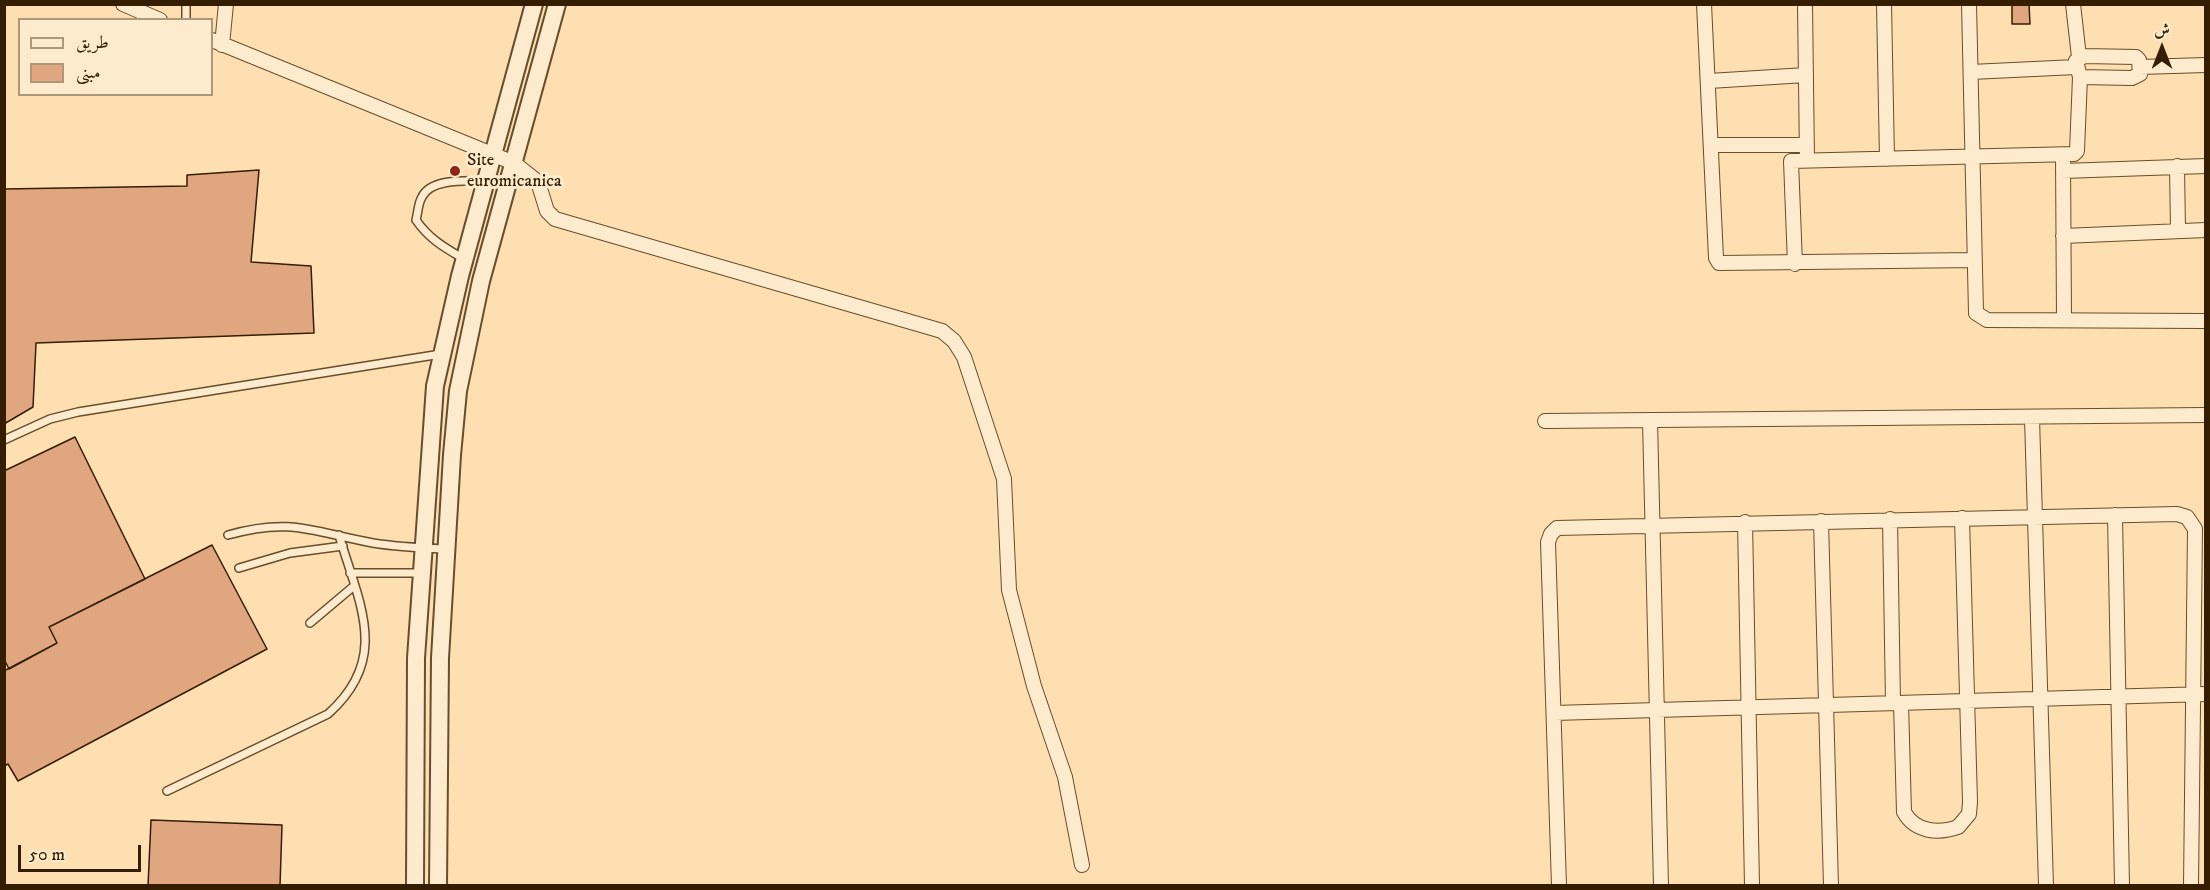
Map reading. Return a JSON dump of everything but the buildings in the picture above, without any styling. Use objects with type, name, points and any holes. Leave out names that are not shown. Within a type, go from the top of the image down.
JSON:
[{"type":"street","points":[[123,4],[155,18]]},
{"type":"street","points":[[226,4],[217,42],[514,163],[538,182],[547,211],[555,219],[942,332],[954,340],[964,357],[1004,479],[1009,590],[1034,686],[1065,777],[1082,865]]},
{"type":"street","points":[[415,885],[415,714],[432,416],[441,354],[464,260],[495,155],[534,4]]},
{"type":"street","points":[[438,885],[439,670],[452,455],[464,359],[481,281],[557,4]]},
{"type":"street","points":[[1704,4],[1716,258],[1719,263],[1795,264],[1974,260]]},
{"type":"street","points":[[1805,4],[1807,160]]},
{"type":"street","points":[[1884,4],[1887,159]]},
{"type":"street","points":[[1969,4],[1974,308],[1979,317],[1987,320],[2205,321]]},
{"type":"street","points":[[1795,264],[1791,162],[2074,154],[2077,151],[2078,67],[2073,4]]},
{"type":"street","points":[[1971,72],[2078,67],[2131,56],[2139,60],[2140,67],[2137,77],[2078,67]]},
{"type":"street","points":[[2140,67],[2205,65]]},
{"type":"street","points":[[1709,81],[1806,75]]},
{"type":"street","points":[[1712,145],[1807,145]]},
{"type":"street","points":[[2063,155],[2064,319]]},
{"type":"street","points":[[2177,166],[2178,231]]},
{"type":"street","points":[[2063,171],[2205,166]]},
{"type":"street","points":[[2062,236],[2205,230]]},
{"type":"street","points":[[1545,421],[2205,415]]},
{"type":"street","points":[[2032,418],[2046,885]]},
{"type":"street","points":[[1650,420],[1661,885]]},
{"type":"street","points":[[2115,515],[2122,885]]},
{"type":"street","points":[[1559,885],[1548,542],[1551,534],[1557,528],[1745,522],[2182,515],[2193,524],[2199,694],[2191,885]]},
{"type":"street","points":[[1890,519],[1904,812],[1916,827],[1929,830],[1958,827],[1969,814],[1962,518]]},
{"type":"street","points":[[1821,521],[1831,885]]},
{"type":"street","points":[[1745,522],[1752,885]]},
{"type":"street","points":[[1554,713],[2199,694]]},
{"type":"lane","points":[[464,260],[426,234],[417,220],[422,195],[433,186],[448,182],[487,181]]},
{"type":"lane","points":[[4,440],[50,419],[78,412],[441,354]]},
{"type":"lane","points":[[228,535],[255,528],[302,527],[374,543],[446,549]]},
{"type":"lane","points":[[167,791],[328,714],[346,698],[363,667],[364,622],[339,535]]},
{"type":"lane","points":[[239,568],[290,553],[343,546]]},
{"type":"lane","points":[[350,573],[422,573]]},
{"type":"lane","points":[[310,622],[354,586]]},
{"type":"place","name":"Site euromicanica","points":[[455,171]]}]
